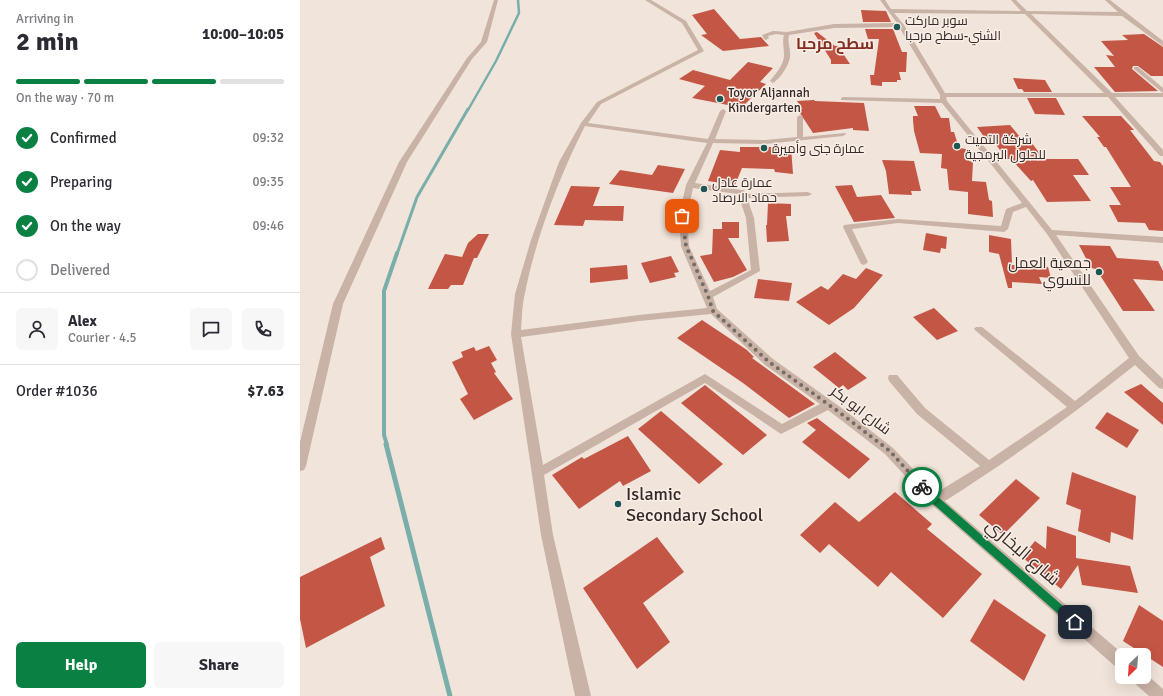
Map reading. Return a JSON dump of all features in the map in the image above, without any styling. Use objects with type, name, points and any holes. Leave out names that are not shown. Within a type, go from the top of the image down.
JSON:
[{"type":"street","points":[[300,466],[338,304],[403,162],[470,58],[484,42],[496,0]]},
{"type":"street","points":[[583,696],[547,535],[516,334],[520,294],[535,240],[563,162],[583,124],[599,103],[702,51],[684,22],[647,0]]},
{"type":"street","points":[[882,0],[901,24],[943,98],[1050,232],[1135,359],[1163,385]]},
{"type":"street","points":[[1013,0],[1025,14],[1111,96],[1163,154]]},
{"type":"street","points":[[1107,0],[1163,44]]},
{"type":"street","points":[[890,11],[1025,14],[1123,14]]},
{"type":"street","points":[[766,38],[765,35],[776,31],[787,34],[834,26],[901,24]]},
{"type":"street","points":[[773,81],[784,68],[787,53],[784,43],[787,34]]},
{"type":"street","points":[[1136,68],[1163,91]]},
{"type":"street","points":[[843,99],[1163,95]]},
{"type":"street","name":"شارع ابو بكر","points":[[723,111],[711,141],[690,184],[682,216],[686,246],[713,311],[769,362],[890,451],[935,500]]},
{"type":"street","points":[[800,117],[800,139]]},
{"type":"street","points":[[583,124],[711,141],[765,142],[843,134]]},
{"type":"street","points":[[690,184],[741,192],[750,218],[756,271],[708,296]]},
{"type":"street","points":[[742,196],[808,194]]},
{"type":"street","points":[[864,262],[847,227],[898,221],[1004,229],[1009,212],[1027,204]]},
{"type":"street","points":[[1050,232],[1163,240]]},
{"type":"street","points":[[516,334],[639,318],[713,311]]},
{"type":"street","points":[[979,329],[1075,407]]},
{"type":"street","points":[[935,500],[990,467],[1075,407],[1135,359]]},
{"type":"street","points":[[538,473],[705,378],[782,429],[829,405]]},
{"type":"street","points":[[894,378],[921,411],[990,467]]},
{"type":"street","name":"شارع البخاري","points":[[935,500],[1115,657]]},
{"type":"street","points":[[1146,684],[1160,696]]},
{"type":"building","points":[[714,9],[740,39],[761,37],[769,46],[723,51],[701,35],[707,34],[692,15]]},
{"type":"building","points":[[861,10],[886,11],[891,22],[863,22]]},
{"type":"building","points":[[865,29],[893,29],[902,52],[907,52],[906,72],[899,72],[901,80],[897,80],[897,82],[882,82],[882,86],[871,85],[870,75],[874,75],[879,39],[868,39]]},
{"type":"building","points":[[817,32],[835,46],[838,46],[850,64],[831,64],[831,60],[814,33]]},
{"type":"building","points":[[1144,34],[1163,47],[1163,76],[1151,76],[1138,66],[1133,66],[1132,69],[1158,91],[1115,92],[1094,67],[1115,67],[1106,55],[1114,56],[1101,41],[1128,40],[1122,35]]},
{"type":"building","points":[[748,62],[773,68],[760,82],[766,84],[745,104],[738,107],[692,98],[705,86],[679,79],[693,70],[730,80]]},
{"type":"building","points":[[1013,78],[1045,80],[1052,92],[1024,92],[1022,89],[1018,89]]},
{"type":"building","points":[[1027,98],[1056,98],[1065,115],[1035,114]]},
{"type":"building","points":[[814,100],[864,103],[869,131],[853,130],[853,128],[813,133],[798,110],[802,109],[797,101]]},
{"type":"building","points":[[914,106],[935,106],[941,118],[949,118],[951,132],[954,132],[959,148],[966,149],[969,161],[973,162],[972,181],[986,182],[989,200],[992,201],[993,217],[968,214],[968,192],[949,190],[947,169],[941,168],[942,154],[920,153],[914,131],[913,116],[918,116]]},
{"type":"building","points":[[1082,116],[1121,116],[1134,130],[1130,130],[1154,161],[1160,162],[1163,166],[1163,231],[1149,230],[1145,223],[1118,222],[1109,205],[1121,205],[1110,187],[1131,187],[1106,147],[1104,147],[1097,137],[1100,137]]},
{"type":"building","points":[[1010,125],[1025,143],[1031,142],[1044,159],[1078,159],[1089,175],[1073,175],[1091,201],[1047,202],[1033,180],[1031,181],[1011,159],[1007,159],[993,141],[987,141],[977,127]]},
{"type":"building","points":[[740,147],[791,147],[793,174],[775,172],[774,169],[742,168],[735,185],[708,181],[720,150],[740,152]]},
{"type":"building","points":[[882,160],[914,161],[921,191],[911,191],[912,195],[889,194],[886,171]]},
{"type":"building","points":[[658,165],[685,169],[673,193],[609,184],[620,170],[652,175]]},
{"type":"building","points":[[852,185],[857,197],[881,195],[895,218],[854,222],[835,186]]},
{"type":"building","points":[[571,186],[600,187],[593,206],[624,206],[623,221],[585,220],[583,226],[554,225]]},
{"type":"building","points":[[768,203],[791,204],[791,216],[786,216],[789,241],[767,242],[766,225]]},
{"type":"building","points":[[722,222],[739,222],[739,238],[728,238],[747,270],[733,277],[714,282],[700,256],[712,254],[713,229],[722,229]]},
{"type":"building","points":[[926,233],[947,237],[946,249],[941,248],[940,253],[923,250]]},
{"type":"building","points":[[478,234],[489,234],[477,258],[474,258],[463,285],[451,285],[448,289],[428,289],[445,254],[462,257],[468,243]]},
{"type":"building","points":[[989,235],[1011,239],[1012,265],[1048,267],[1051,278],[1039,277],[1042,284],[1012,282],[1012,288],[1008,288],[999,254],[989,252]]},
{"type":"building","points":[[1079,245],[1110,246],[1117,258],[1158,261],[1163,271],[1163,281],[1133,279],[1155,311],[1123,311],[1096,269],[1091,268]]},
{"type":"building","points":[[671,256],[679,272],[674,273],[676,277],[650,283],[641,263]]},
{"type":"building","points":[[627,265],[628,279],[590,283],[590,268]]},
{"type":"building","points":[[866,268],[883,275],[854,308],[829,325],[796,302],[821,286],[828,290],[843,274],[856,279]]},
{"type":"building","points":[[758,279],[792,283],[789,301],[754,298]]},
{"type":"building","points":[[934,308],[958,331],[937,340],[913,317]]},
{"type":"building","points":[[702,320],[747,350],[754,357],[752,358],[815,404],[789,418],[743,383],[677,338]]},
{"type":"building","points":[[489,346],[497,360],[491,363],[496,372],[494,373],[513,399],[474,420],[460,399],[468,394],[452,362],[463,357],[461,352],[474,347],[476,351]]},
{"type":"building","points":[[835,352],[867,378],[848,390],[843,385],[839,388],[813,367]]},
{"type":"building","points":[[1141,384],[1163,403],[1163,425],[1124,392]]},
{"type":"building","points":[[705,385],[767,435],[743,455],[681,403]]},
{"type":"building","points":[[661,411],[723,464],[699,484],[638,429]]},
{"type":"building","points":[[1107,412],[1139,430],[1127,448],[1095,428]]},
{"type":"building","points":[[817,418],[870,459],[849,479],[802,442],[816,430],[807,423]]},
{"type":"building","points":[[628,436],[651,471],[623,486],[620,481],[579,509],[552,475],[582,457],[584,459]]},
{"type":"building","points":[[1072,472],[1136,496],[1133,540],[1111,532],[1110,543],[1078,531],[1081,510],[1066,504]]},
{"type":"building","points":[[1016,479],[1040,498],[1003,535],[979,515]]},
{"type":"building","points":[[895,492],[932,524],[927,529],[982,574],[943,618],[891,572],[878,587],[829,544],[820,553],[800,535],[835,502],[859,522]]},
{"type":"building","points":[[1047,526],[1076,536],[1076,558],[1130,566],[1138,593],[1082,585],[1078,565],[1061,589],[1022,557],[1035,541],[1046,549]]},
{"type":"building","points":[[381,537],[385,549],[370,557],[385,606],[306,648],[300,619],[300,577]]},
{"type":"building","points":[[657,537],[684,572],[643,603],[670,642],[637,669],[583,588]]},
{"type":"building","points":[[994,599],[1046,635],[1024,681],[970,641]]},
{"type":"building","points":[[1139,605],[1163,621],[1163,667],[1151,659],[1151,648],[1134,648],[1123,641]]},
{"type":"waterway","points":[[468,110],[496,61],[519,13],[518,0]]},
{"type":"waterway","points":[[397,254],[417,197],[468,109]]},
{"type":"waterway","points":[[387,445],[384,435],[384,291],[397,253]]},
{"type":"waterway","points":[[386,444],[450,696]]},
{"type":"way so far","points":[[682,216],[686,246],[713,311],[769,362],[890,451],[922,487]]},
{"type":"place","name":"سوبر ماركت الشني-سطح مرحبا","points":[[897,27]]},
{"type":"place","name":"Toyor Aljannah Kindergarten","points":[[720,99]]},
{"type":"place","name":"شركة التميت للحلول البرمجية","points":[[957,146]]},
{"type":"place","name":"عمارة جنى وأميرة","points":[[764,148]]},
{"type":"place","name":"عمارة عادل حماد الارصاد","points":[[704,189]]},
{"type":"place","name":"جمعية العمل للنسوي","points":[[1099,272]]},
{"type":"place","name":"Islamic Secondary School","points":[[618,504]]},
{"type":"district","name":"سطح مرحبا","points":[[835,43]]},
{"type":"route","points":[[922,487],[1075,622]]}]
